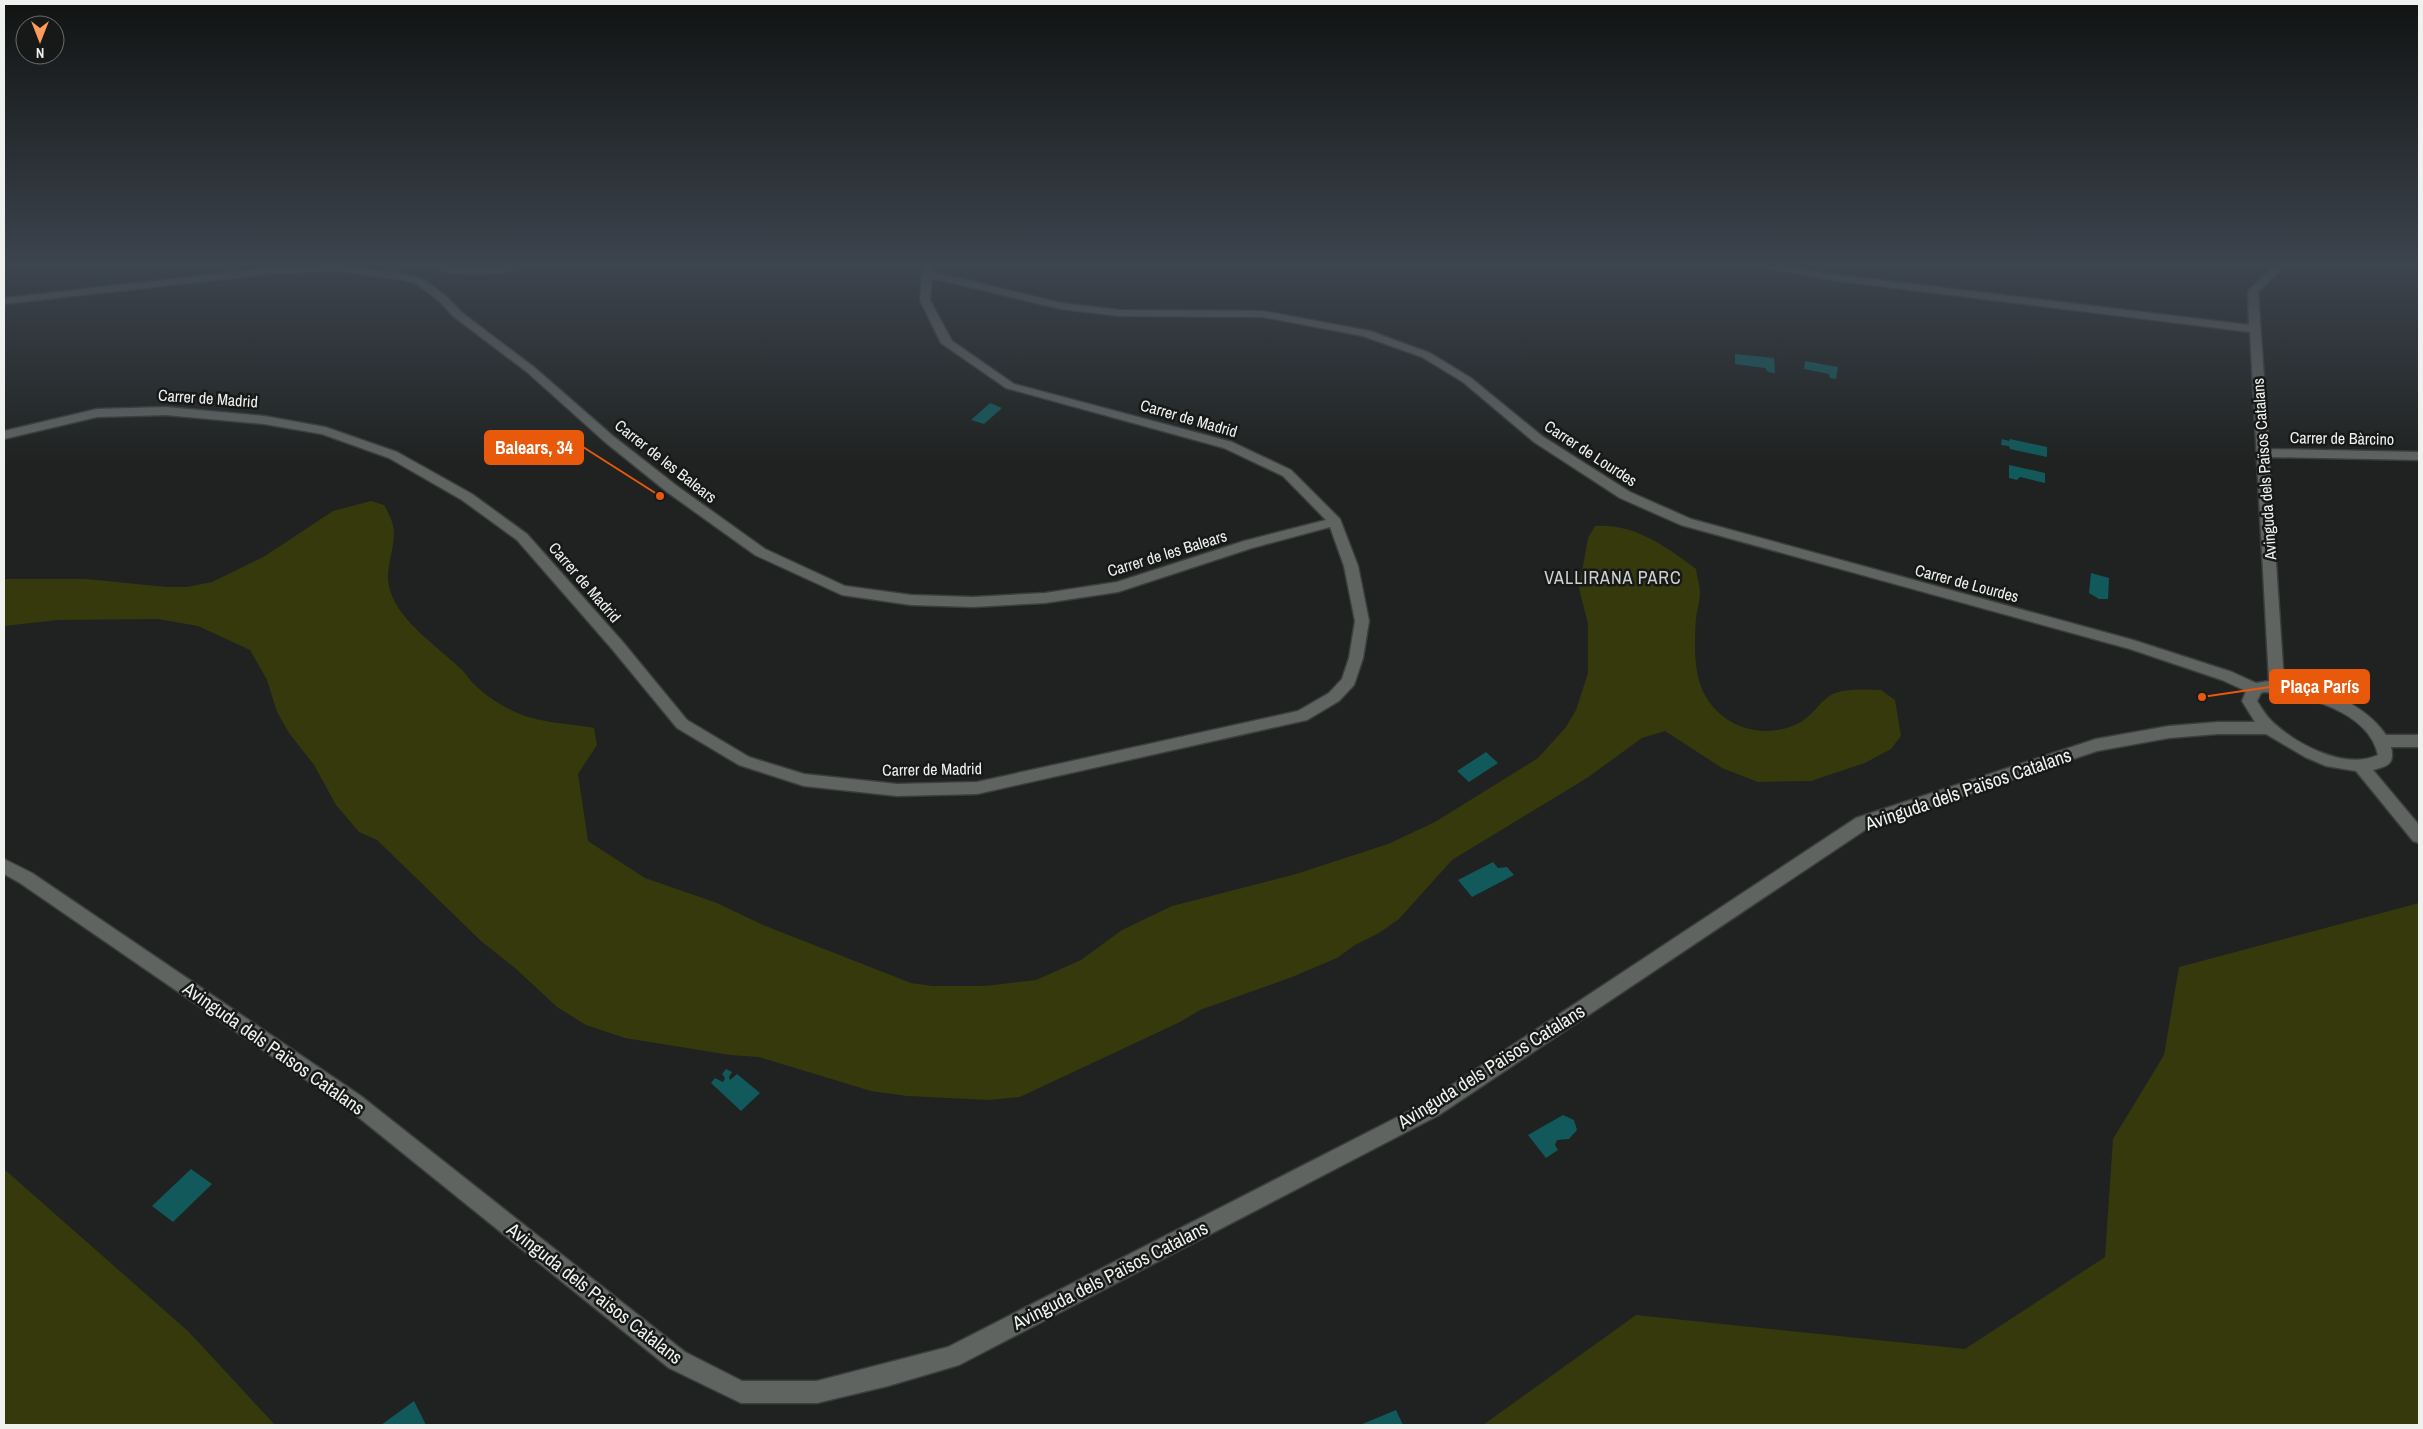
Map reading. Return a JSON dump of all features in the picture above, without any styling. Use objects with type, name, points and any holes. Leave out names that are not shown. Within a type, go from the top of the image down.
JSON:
[{"type":"street","name":"Carrer de les Balears","points":[[479,331],[530,370],[609,439],[672,489],[760,552],[842,590],[911,600],[973,602],[1045,598],[1118,587],[1249,544],[1335,522]]},
{"type":"street","name":"Carrer de Madrid","points":[[4,435],[96,413],[166,411],[264,420],[325,431],[393,455],[467,496],[522,537],[617,645],[682,724],[744,761],[804,780],[897,790],[977,788],[1302,716],[1334,697],[1349,680],[1356,658],[1362,622],[1351,566],[1335,522],[1287,473],[1228,445],[1088,409],[1010,386],[947,343],[941,331]]},
{"type":"street","name":"Carrer de Lourdes","points":[[1353,331],[1366,333],[1426,355],[1467,380],[1538,439],[1625,495],[1686,522],[2133,645],[2227,676],[2255,688]]},
{"type":"street","name":"Avinguda dels Països Catalans","points":[[2255,331],[2277,686]]},
{"type":"street","name":"Carrer de Bàrcino","points":[[2263,453],[2419,456]]},
{"type":"street","points":[[2277,686],[2312,693],[2353,712],[2382,741],[2387,751],[2386,758],[2377,765],[2361,767],[2340,765],[2300,747],[2270,728],[2249,701],[2255,688],[2277,686]]},
{"type":"street","name":"Avinguda dels Països Catalans","points":[[4,866],[26,878],[354,1102],[677,1360],[741,1392],[817,1392],[951,1357],[1432,1108],[1862,823],[2096,745],[2169,732],[2218,728],[2270,728]]},
{"type":"street","points":[[2382,741],[2419,741]]},
{"type":"street","points":[[2361,767],[2419,836]]},
{"type":"green space","points":[[371,501],[384,505],[392,522],[394,540],[388,583],[395,602],[411,624],[463,671],[479,689],[503,706],[532,718],[594,728],[597,745],[578,774],[588,841],[645,878],[717,903],[763,925],[911,983],[932,986],[985,986],[1036,980],[1081,960],[1122,930],[1172,906],[1296,874],[1388,844],[1435,822],[1538,758],[1566,727],[1576,710],[1588,673],[1588,624],[1579,588],[1588,538],[1595,526],[1623,528],[1636,532],[1662,545],[1696,569],[1700,587],[1695,631],[1697,671],[1702,688],[1720,714],[1748,729],[1764,731],[1781,729],[1803,721],[1825,699],[1840,691],[1881,690],[1895,700],[1901,736],[1891,749],[1865,763],[1811,781],[1758,782],[1722,768],[1665,731],[1642,738],[1587,778],[1452,860],[1399,919],[1337,958],[1292,977],[1200,1010],[1180,1022],[1020,1097],[989,1100],[907,1096],[871,1091],[759,1057],[730,1055],[625,1038],[586,1025],[557,1007],[515,968],[481,941],[377,840],[359,832],[336,805],[314,765],[289,733],[277,712],[267,680],[250,650],[198,626],[158,619],[58,620],[4,626],[4,579],[86,579],[167,587],[187,587],[212,582],[265,556],[333,511]]},
{"type":"green space","points":[[2419,903],[2419,1425],[1483,1425],[1636,1315],[1965,1349],[2105,1257],[2113,1139],[2164,1055],[2179,967]]},
{"type":"green space","points":[[4,1169],[189,1332],[275,1425],[4,1425]]},
{"type":"water","points":[[1735,354],[1774,358],[1775,373],[1768,372],[1765,368],[1735,364]]},
{"type":"water","points":[[1805,361],[1838,367],[1836,379],[1830,378],[1829,374],[1804,369]]},
{"type":"water","points":[[990,403],[1002,408],[984,424],[971,420]]},
{"type":"water","points":[[2002,439],[2047,447],[2047,457],[2010,449],[2009,446],[2001,445]]},
{"type":"water","points":[[2009,465],[2045,473],[2045,483],[2020,477],[2017,480],[2009,478]]},
{"type":"water","points":[[2091,573],[2109,578],[2108,599],[2099,599],[2089,593]]},
{"type":"water","points":[[1486,752],[1498,763],[1469,782],[1457,771]]},
{"type":"water","points":[[1493,862],[1498,868],[1507,867],[1514,875],[1472,897],[1458,880]]},
{"type":"water","points":[[726,1069],[732,1072],[729,1077],[730,1080],[737,1074],[760,1093],[741,1111],[711,1083],[715,1078],[723,1082],[725,1078],[722,1074]]},
{"type":"water","points":[[1563,1115],[1574,1120],[1577,1130],[1569,1139],[1557,1140],[1555,1145],[1558,1150],[1546,1158],[1528,1135]]},
{"type":"water","points":[[191,1169],[212,1184],[173,1222],[152,1206]]},
{"type":"water","points":[[414,1401],[426,1425],[381,1425]]},
{"type":"water","points":[[1396,1410],[1403,1425],[1360,1425]]},
{"type":"place","name":"Balears, 34","points":[[660,496]]},
{"type":"place","name":"Plaça París","points":[[2202,697]]},
{"type":"district","name":"VALLIRANA PARC","points":[[1613,578]]}]
